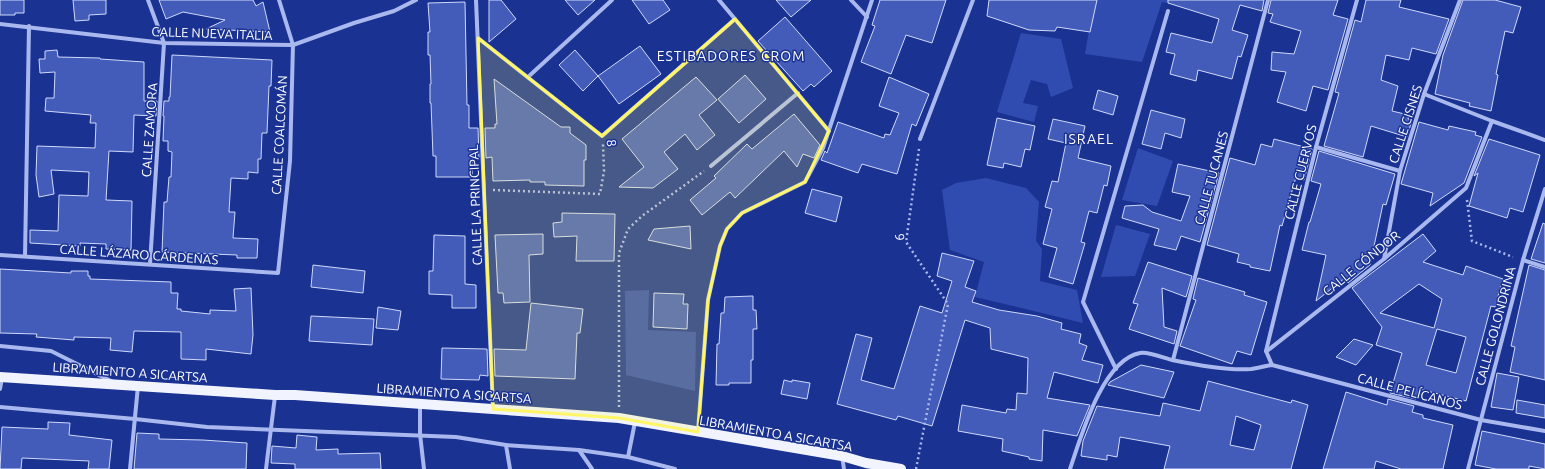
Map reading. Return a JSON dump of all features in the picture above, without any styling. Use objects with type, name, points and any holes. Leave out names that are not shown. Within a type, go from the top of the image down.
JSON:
[{"type":"main road","name":"LIBRAMIENTO A SICARTSA","points":[[1,377],[420,403],[619,418],[842,456],[866,466],[901,469]]},
{"type":"street","name":"CALLE ZAMORA","points":[[148,0],[164,43],[150,264]]},
{"type":"street","name":"CALLE COALCOMÁN","points":[[278,273],[290,161],[293,45],[279,0]]},
{"type":"street","name":"CALLE NUEVA ITALIA","points":[[0,24],[29,26],[164,43],[293,45],[354,23],[394,11],[416,0]]},
{"type":"street","name":"CALLE LA PRINCIPAL","points":[[476,0],[493,409]]},
{"type":"street","points":[[528,77],[612,0]]},
{"type":"street","points":[[719,0],[829,130]]},
{"type":"street","points":[[851,0],[867,17]]},
{"type":"street","points":[[698,432],[708,300],[720,246],[727,230],[742,213],[805,182],[823,148],[872,0]]},
{"type":"street","points":[[920,139],[973,0]]},
{"type":"street","name":"CALLE TUCANES","points":[[1173,360],[1268,0]]},
{"type":"street","name":"CALLE CUERVOS","points":[[1266,351],[1316,147],[1357,0]]},
{"type":"street","name":"CALLE CISNES","points":[[1384,259],[1400,171],[1424,94],[1460,0]]},
{"type":"street","points":[[1116,369],[1083,302],[1168,11]]},
{"type":"street","points":[[602,136],[735,19]]},
{"type":"street","points":[[25,256],[29,26]]},
{"type":"street","name":"8","points":[[478,38],[602,136]]},
{"type":"street","points":[[710,166],[798,94]]},
{"type":"street","points":[[1424,94],[1545,140]]},
{"type":"street","points":[[1466,188],[1492,121]]},
{"type":"street","points":[[1316,147],[1400,171]]},
{"type":"street","name":"CALLE CÓNDOR","points":[[1266,351],[1384,259],[1466,188]]},
{"type":"street","name":"CALLE GOLONDRINA","points":[[1468,469],[1523,260],[1545,189]]},
{"type":"street","name":"CALLE LÁZARO CÁRDENAS","points":[[0,255],[278,273]]},
{"type":"street","points":[[1523,260],[1545,266]]},
{"type":"street","points":[[0,346],[51,351],[118,385]]},
{"type":"street","points":[[1266,351],[1272,365]]},
{"type":"street","name":"CALLE PELÍCANOS","points":[[1070,469],[1091,410],[1101,387],[1125,359],[1141,352],[1173,360],[1226,368],[1251,369],[1272,365],[1481,420],[1545,431]]},
{"type":"street","points":[[0,390],[1,377]]},
{"type":"street","points":[[130,469],[138,386]]},
{"type":"street","points":[[266,469],[275,395]]},
{"type":"street","points":[[420,403],[420,434],[424,469]]},
{"type":"street","points":[[0,407],[207,427],[420,434],[456,437],[506,445],[578,450],[628,457],[675,469]]},
{"type":"street","points":[[628,457],[635,421]]},
{"type":"street","points":[[506,445],[510,469]]},
{"type":"street","points":[[578,450],[592,469]]},
{"type":"street","points":[[842,456],[844,469]]},
{"type":"path","name":"8","points":[[484,189],[600,194],[604,171],[602,136]]},
{"type":"path","name":"6","points":[[916,469],[948,304],[906,242],[920,139]]},
{"type":"path","points":[[619,418],[619,253],[622,242],[628,229],[642,216],[710,166]]},
{"type":"path","points":[[1466,188],[1472,241],[1523,260]]},
{"type":"highlighted area","points":[[735,19],[829,131],[805,182],[742,213],[727,229],[720,246],[708,300],[698,432],[619,418],[493,409],[478,38],[602,136]]},
{"type":"shaded area","points":[[1094,0],[1181,0],[1178,5],[1162,2],[1142,62],[1085,54]]},
{"type":"shaded area","points":[[1021,33],[1061,39],[1073,88],[1051,97],[1047,84],[1031,80],[1023,103],[1038,106],[1034,122],[997,112]]},
{"type":"shaded area","points":[[1138,148],[1173,161],[1157,206],[1122,200]]},
{"type":"shaded area","points":[[986,178],[1026,188],[1039,202],[1036,241],[1042,249],[1040,281],[1077,290],[1083,323],[975,297],[984,262],[950,250],[942,190],[956,183]]},
{"type":"shaded area","points":[[1116,225],[1150,234],[1135,276],[1101,277]]},
{"type":"shaded area","points":[[649,290],[648,330],[696,332],[695,391],[626,375],[625,291]]},
{"type":"building","points":[[0,0],[24,0],[24,13],[15,13],[15,15],[0,15]]},
{"type":"building","points":[[73,0],[106,0],[106,14],[89,15],[89,20],[75,21]]},
{"type":"building","points":[[159,0],[253,0],[256,6],[263,2],[270,32],[206,29],[225,20],[183,12],[166,19]]},
{"type":"building","points":[[489,0],[501,0],[516,19],[489,42]]},
{"type":"building","points":[[565,0],[595,0],[578,15]]},
{"type":"building","points":[[632,0],[663,0],[670,10],[649,24]]},
{"type":"building","points":[[776,0],[811,0],[791,17]]},
{"type":"building","points":[[880,0],[946,0],[932,43],[906,35],[891,74],[861,62],[875,26],[872,25]]},
{"type":"building","points":[[989,0],[1097,0],[1090,32],[1057,27],[1055,31],[1029,30],[987,16]]},
{"type":"building","points":[[1168,0],[1264,0],[1262,11],[1240,5],[1232,30],[1248,35],[1241,57],[1238,56],[1232,79],[1198,70],[1196,81],[1170,74],[1175,54],[1166,52],[1171,33],[1212,43],[1219,19],[1168,3]]},
{"type":"building","points":[[1271,0],[1338,0],[1333,15],[1348,19],[1328,90],[1313,86],[1306,111],[1277,102],[1286,72],[1271,70],[1272,52],[1294,54],[1301,31],[1270,22],[1273,14],[1268,13]]},
{"type":"building","points":[[1366,0],[1401,0],[1399,7],[1449,19],[1436,54],[1412,48],[1409,60],[1386,55],[1381,80],[1398,86],[1392,111],[1409,115],[1408,119],[1412,120],[1407,137],[1371,126],[1363,157],[1324,146],[1339,93],[1335,92],[1355,20],[1361,22]]},
{"type":"building","points":[[1463,0],[1495,0],[1521,7],[1513,33],[1505,31],[1496,74],[1498,75],[1491,111],[1469,106],[1470,103],[1435,94],[1443,55]]},
{"type":"building","points":[[465,2],[467,105],[469,105],[469,128],[478,128],[479,158],[473,158],[472,177],[436,177],[436,156],[433,156],[430,103],[431,84],[430,55],[428,55],[428,32],[430,32],[428,3]]},
{"type":"building","points":[[785,17],[832,71],[814,87],[811,84],[803,91],[758,41]]},
{"type":"building","points":[[640,46],[661,74],[619,104],[598,76]]},
{"type":"building","points":[[57,50],[58,57],[100,58],[144,62],[144,101],[157,101],[156,116],[134,115],[133,152],[109,151],[106,200],[132,201],[131,250],[106,249],[106,244],[80,243],[80,246],[30,243],[30,230],[58,231],[59,195],[88,196],[89,172],[51,170],[54,194],[39,197],[36,175],[37,146],[95,148],[96,123],[90,123],[91,115],[45,111],[46,98],[54,98],[55,72],[40,73],[39,59],[45,59],[45,51]]},
{"type":"building","points":[[575,50],[598,76],[583,91],[559,65]]},
{"type":"building","points":[[172,55],[272,60],[271,86],[269,86],[267,133],[262,133],[261,159],[258,159],[258,173],[248,172],[248,179],[231,178],[229,212],[235,212],[233,238],[258,239],[257,258],[237,258],[237,255],[162,252],[164,202],[167,202],[169,177],[171,177],[172,152],[168,151],[168,141],[163,141],[163,116],[164,101],[169,101],[170,97]]},
{"type":"building","points":[[745,75],[766,99],[739,123],[718,99]]},
{"type":"building","points":[[696,77],[717,100],[699,115],[715,135],[697,150],[685,134],[664,152],[678,169],[653,188],[619,187],[644,167],[622,139]]},
{"type":"building","points":[[889,77],[929,94],[916,126],[912,124],[897,174],[862,164],[858,173],[821,160],[825,151],[827,153],[838,122],[884,138],[885,134],[890,135],[899,113],[879,106]]},
{"type":"building","points":[[494,79],[561,127],[570,127],[570,133],[586,145],[586,160],[584,160],[584,186],[545,185],[545,182],[530,182],[530,180],[493,181],[492,157],[486,158],[485,128],[495,128],[495,124],[497,124]]},
{"type":"building","points":[[1098,90],[1118,96],[1113,115],[1093,109]]},
{"type":"building","points":[[1151,110],[1185,119],[1181,138],[1165,133],[1161,149],[1142,144]]},
{"type":"building","points":[[794,114],[820,145],[814,158],[803,154],[797,167],[784,151],[735,198],[730,192],[702,215],[690,200],[716,178],[714,176],[747,144],[752,149]]},
{"type":"building","points":[[997,118],[1035,126],[1030,150],[1025,149],[1021,167],[1004,163],[1003,168],[987,165]]},
{"type":"building","points":[[1053,119],[1085,126],[1078,158],[1111,166],[1107,186],[1104,185],[1097,213],[1089,211],[1081,242],[1085,243],[1073,284],[1049,277],[1057,248],[1043,244],[1052,209],[1045,207],[1052,181],[1058,182],[1066,143],[1048,139]]},
{"type":"building","points":[[1419,122],[1448,130],[1449,126],[1476,132],[1475,135],[1482,137],[1464,183],[1430,206],[1433,193],[1401,184]]},
{"type":"building","points":[[1274,139],[1312,149],[1304,180],[1296,177],[1282,226],[1280,225],[1270,271],[1250,267],[1250,265],[1237,262],[1239,254],[1207,245],[1230,158],[1255,165],[1261,144],[1272,147]]},
{"type":"building","points":[[1489,139],[1540,155],[1523,212],[1510,208],[1507,218],[1469,206],[1478,173],[1474,176]]},
{"type":"building","points":[[1319,151],[1395,174],[1386,205],[1383,204],[1370,265],[1348,283],[1345,278],[1316,301],[1326,255],[1302,250],[1321,184],[1311,181]]},
{"type":"building","points":[[1178,164],[1219,173],[1200,242],[1181,236],[1176,250],[1154,245],[1159,229],[1122,218],[1125,206],[1143,205],[1152,212],[1181,221],[1190,196],[1172,192]]},
{"type":"building","points":[[812,189],[842,197],[836,222],[805,213]]},
{"type":"building","points":[[562,213],[615,214],[614,261],[576,261],[577,236],[554,237],[553,223],[562,222]]},
{"type":"building","points":[[1543,223],[1545,224],[1545,263],[1531,259]]},
{"type":"building","points":[[690,226],[691,249],[648,240],[654,229]]},
{"type":"building","points":[[543,234],[543,254],[529,255],[530,302],[504,303],[503,293],[498,293],[495,235]]},
{"type":"building","points":[[1423,234],[1436,251],[1423,262],[1463,275],[1466,266],[1503,279],[1495,307],[1491,306],[1466,401],[1419,389],[1416,399],[1390,393],[1402,353],[1376,345],[1382,327],[1352,288]],"holes":[[[1419,284],[1442,299],[1434,328],[1380,313]],[[1437,329],[1466,337],[1456,373],[1426,365]]]},
{"type":"building","points":[[434,235],[465,236],[465,284],[476,285],[476,308],[452,308],[452,295],[429,294],[429,271],[433,271]]},
{"type":"building","points":[[942,253],[974,261],[965,287],[976,291],[972,302],[999,310],[1037,316],[1062,323],[1061,329],[1081,334],[1079,343],[1087,346],[1082,360],[1103,365],[1098,383],[1054,372],[1047,398],[1090,405],[1077,436],[1043,430],[1042,461],[1029,459],[1029,457],[1002,451],[1003,439],[958,431],[962,405],[1006,413],[1007,409],[1016,410],[1017,393],[1027,394],[1028,358],[991,349],[990,328],[965,320],[932,426],[898,416],[896,420],[837,404],[856,334],[872,338],[861,380],[894,389],[920,306],[942,313],[952,281],[937,276]]},
{"type":"building","points":[[1148,262],[1192,276],[1186,297],[1162,288],[1164,327],[1177,331],[1174,344],[1129,329],[1138,304],[1133,303]]},
{"type":"building","points":[[313,265],[365,271],[363,293],[311,287]]},
{"type":"building","points":[[1529,265],[1545,270],[1545,380],[1510,372],[1515,347],[1511,346]]},
{"type":"building","points":[[0,269],[71,273],[71,271],[88,271],[88,276],[90,276],[90,279],[171,282],[171,293],[178,293],[177,309],[181,309],[181,311],[210,314],[210,310],[236,311],[234,289],[251,288],[253,335],[251,354],[206,349],[206,360],[181,359],[181,332],[134,331],[132,352],[110,350],[111,338],[74,337],[74,340],[36,337],[37,334],[0,333]]},
{"type":"building","points":[[1198,278],[1245,292],[1244,295],[1267,302],[1251,355],[1237,351],[1232,364],[1180,346],[1196,300],[1193,299]]},
{"type":"building","points":[[654,293],[684,294],[683,304],[688,304],[687,329],[653,327]]},
{"type":"building","points":[[753,296],[753,310],[756,310],[757,329],[753,329],[751,383],[729,383],[729,385],[716,385],[717,344],[719,344],[721,313],[724,313],[725,297]]},
{"type":"building","points":[[531,303],[583,309],[580,333],[577,333],[575,379],[495,376],[494,349],[526,350]]},
{"type":"building","points":[[378,307],[401,311],[398,330],[376,328]]},
{"type":"building","points":[[311,316],[374,319],[372,345],[309,341]]},
{"type":"building","points":[[1354,339],[1373,345],[1356,365],[1336,357]]},
{"type":"building","points":[[442,348],[487,349],[488,376],[480,375],[479,380],[441,379]]},
{"type":"building","points":[[1141,365],[1174,372],[1164,398],[1108,385],[1110,382]]},
{"type":"building","points":[[1497,373],[1519,377],[1513,410],[1491,407]]},
{"type":"building","points":[[784,380],[810,383],[807,399],[781,394]]},
{"type":"building","points":[[1208,381],[1291,403],[1292,400],[1308,405],[1291,469],[1164,469],[1170,446],[1120,437],[1117,457],[1107,455],[1107,460],[1081,456],[1083,441],[1097,406],[1160,416],[1163,403],[1200,411]],"holes":[[[1236,416],[1261,425],[1254,450],[1230,445]]]},
{"type":"building","points":[[1346,392],[1387,405],[1388,399],[1414,406],[1412,412],[1423,415],[1423,418],[1453,425],[1443,469],[1401,469],[1376,461],[1374,469],[1323,469]]},
{"type":"building","points":[[1517,400],[1545,405],[1545,418],[1516,413]]},
{"type":"building","points":[[48,422],[70,423],[69,435],[112,440],[109,469],[88,469],[89,461],[22,458],[21,469],[0,469],[2,427],[48,429]]},
{"type":"building","points":[[1482,431],[1545,444],[1545,469],[1529,466],[1529,469],[1496,469],[1475,465]]},
{"type":"building","points":[[137,433],[159,434],[159,439],[247,443],[246,469],[134,469]]},
{"type":"building","points":[[297,435],[317,437],[316,450],[338,449],[338,454],[380,453],[381,469],[295,469],[295,464],[271,463],[272,446],[296,448]]},
{"type":"district","name":"ESTIBADORES CROM","points":[[731,56]]},
{"type":"district","name":"ISRAEL","points":[[1089,139]]}]
